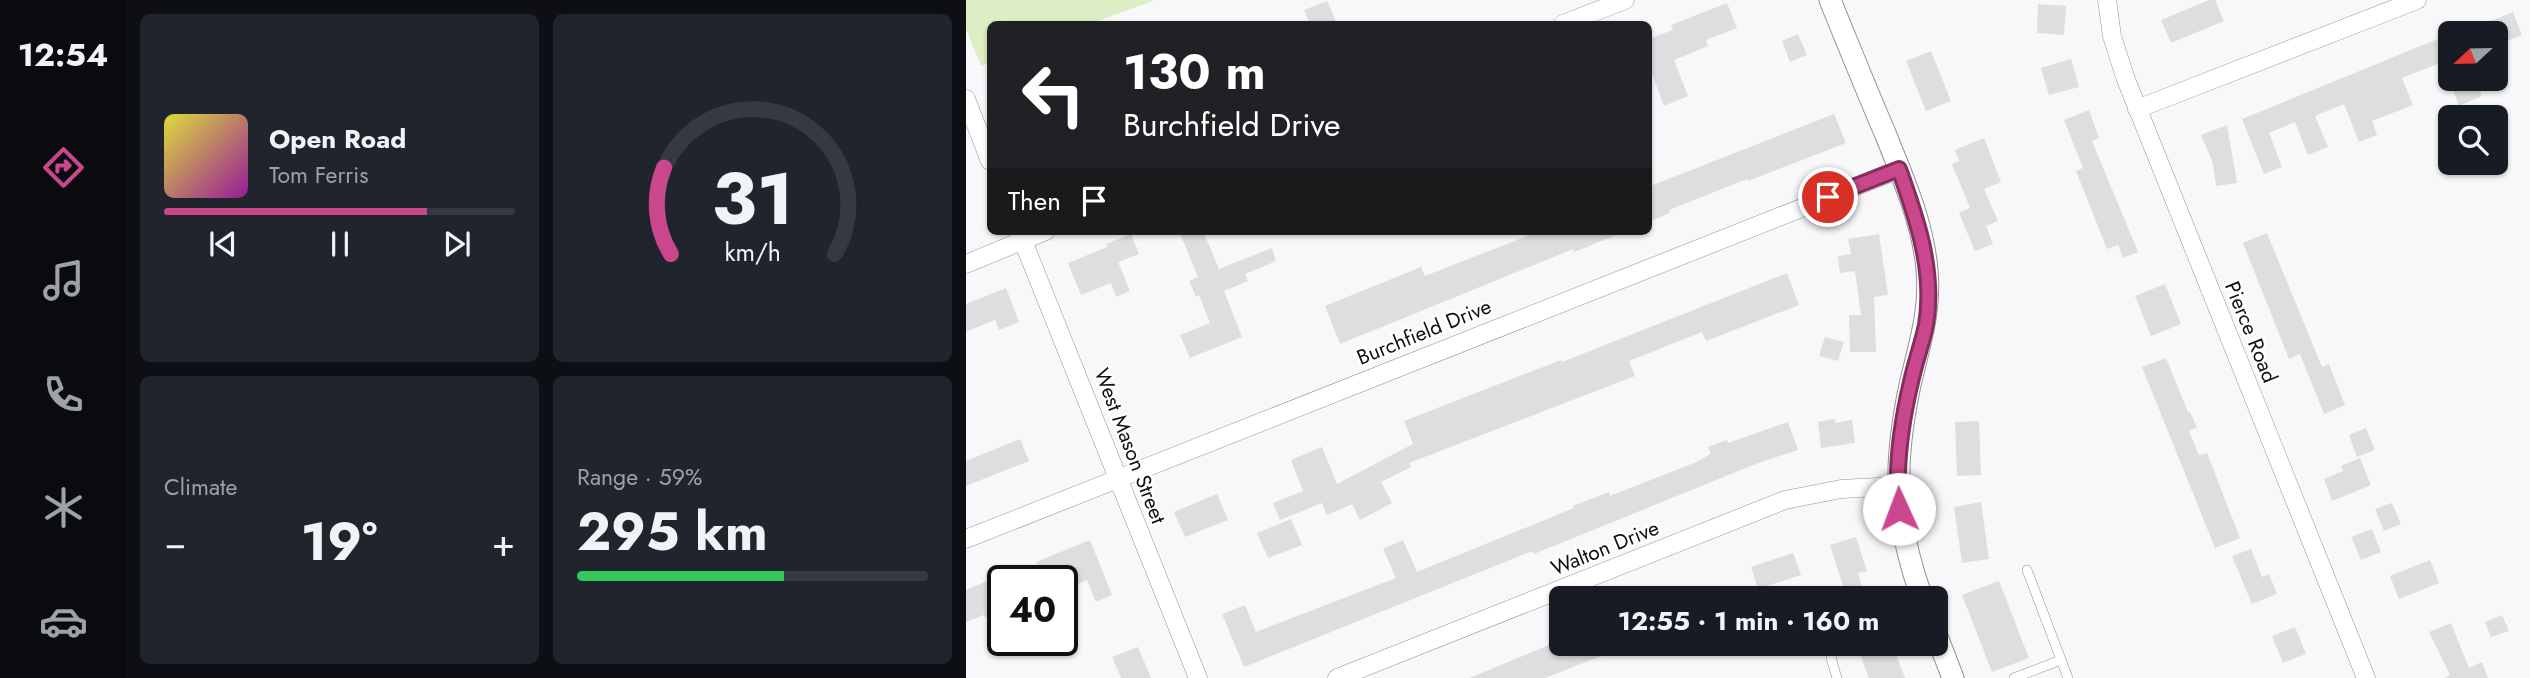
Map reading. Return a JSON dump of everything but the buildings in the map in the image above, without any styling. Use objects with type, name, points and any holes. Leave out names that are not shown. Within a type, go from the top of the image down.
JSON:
[{"type":"street","points":[[1571,21],[1625,0]]},
{"type":"street","points":[[1830,0],[1899,169],[1919,226],[1927,270],[1926,324],[1900,437],[1897,486],[1902,531],[1918,586]]},
{"type":"street","name":"Pierce Road","points":[[2107,0],[2112,36],[2137,108],[2366,678]]},
{"type":"street","points":[[2137,108],[2417,0]]},
{"type":"street","points":[[966,99],[987,153]]},
{"type":"street","name":"Burchfield Drive","points":[[966,539],[1899,169]]},
{"type":"street","points":[[966,264],[1022,235]]},
{"type":"street","name":"West Mason Street","points":[[1022,235],[1198,678]]},
{"type":"street","name":"Walton Drive","points":[[1336,678],[1785,500],[1841,489],[1897,486]]},
{"type":"street","points":[[1944,656],[1953,678]]},
{"type":"lane","points":[[2026,570],[2068,678]]},
{"type":"lane","points":[[1832,656],[1837,678]]},
{"type":"lane","points":[[2014,678],[2061,660]]},
{"type":"green space","points":[[966,0],[1155,0],[1098,21],[987,21],[987,63],[981,66],[966,29]]},
{"type":"route","points":[[1828,197],[1899,169],[1919,226],[1927,270],[1926,324],[1900,437],[1897,486],[1899,509]]}]
